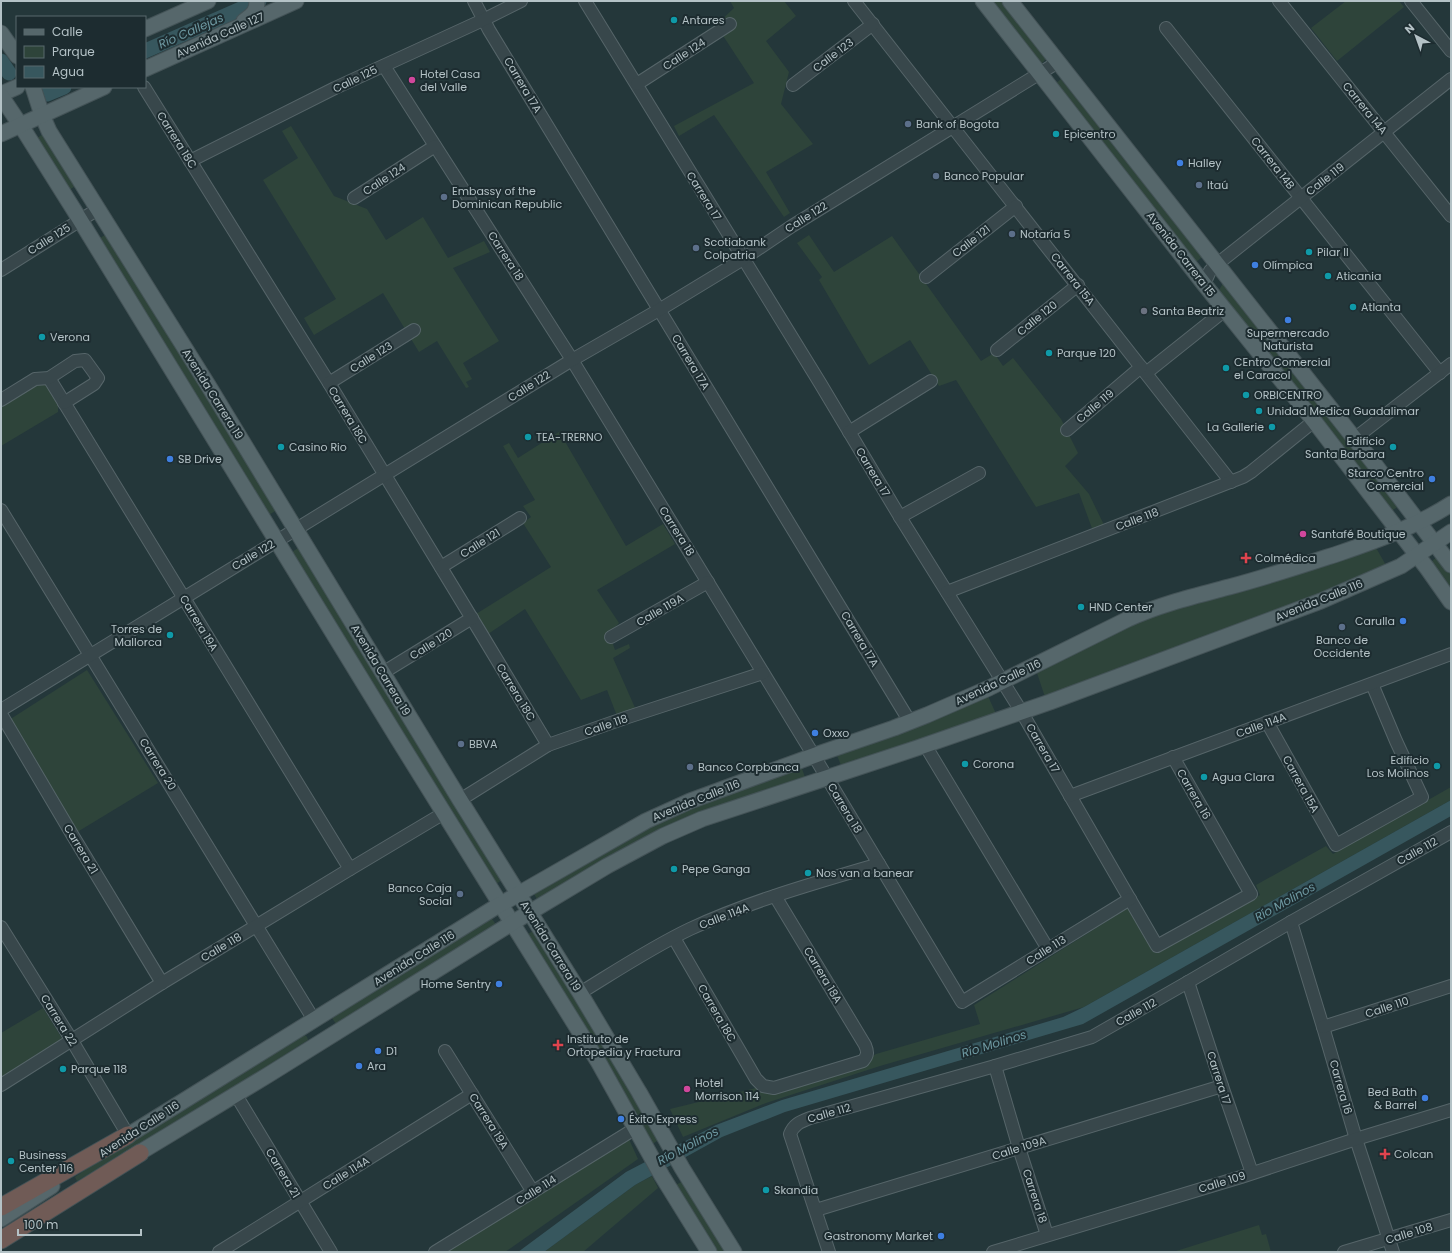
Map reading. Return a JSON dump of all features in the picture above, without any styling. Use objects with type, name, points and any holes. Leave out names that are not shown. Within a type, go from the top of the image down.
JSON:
[{"type":"highway","points":[[1,1208],[128,1135]]},
{"type":"highway","points":[[1,1240],[140,1153]]},
{"type":"main road","points":[[146,29],[208,1]]},
{"type":"main road","name":"Avenida Carrera 15","points":[[984,1],[1204,284],[1314,422],[1417,555],[1451,602]]},
{"type":"main road","name":"Avenida Carrera 15","points":[[1010,1],[1216,265],[1419,521],[1451,565]]},
{"type":"main road","name":"Avenida Calle 127","points":[[146,68],[233,29],[289,2]]},
{"type":"main road","points":[[233,29],[251,16],[257,5]]},
{"type":"main road","points":[[1,34],[16,55]]},
{"type":"main road","points":[[1,95],[16,88]]},
{"type":"main road","name":"Avenida Carrera 19","points":[[32,88],[49,131],[296,529],[460,800],[580,993],[639,1092],[666,1141],[734,1252]]},
{"type":"main road","points":[[1,134],[102,88]]},
{"type":"main road","name":"Avenida Carrera 19","points":[[1,95],[80,220],[444,814],[599,1063],[662,1176],[709,1252]]},
{"type":"main road","name":"Avenida Calle 116","points":[[1,1219],[58,1183],[128,1135],[500,904],[624,832],[657,815],[690,801],[910,722],[974,695],[1128,619],[1159,606],[1310,563],[1373,542],[1438,512],[1451,504]]},
{"type":"main road","name":"Avenida Calle 116","points":[[1,1232],[60,1195],[140,1153],[613,862],[669,833],[702,819],[1021,712],[1321,601],[1400,566],[1451,532]]},
{"type":"main road","points":[[268,1075],[323,1033],[323,1029],[314,1020]]},
{"type":"street","name":"Carrera 17A","points":[[474,1],[483,20],[910,722]]},
{"type":"street","name":"Calle 125","points":[[190,161],[521,1]]},
{"type":"street","name":"Carrera 17","points":[[585,1],[850,432],[900,517],[1021,712],[1157,946]]},
{"type":"street","name":"Carrera 15A","points":[[854,1],[1232,482]]},
{"type":"street","name":"Carrera 14A","points":[[1279,1],[1451,216]]},
{"type":"street","points":[[1412,1],[1451,51]]},
{"type":"street","name":"Calle 124","points":[[637,84],[730,24]]},
{"type":"street","name":"Calle 123","points":[[793,85],[872,24]]},
{"type":"street","name":"Carrera 14B","points":[[1166,28],[1440,373]]},
{"type":"street","name":"Calle 122","points":[[1,710],[183,597],[572,360],[743,259],[792,226],[1058,62]]},
{"type":"street","name":"Carrera 18","points":[[384,66],[572,360],[814,756],[962,1002]]},
{"type":"street","name":"Calle 119","points":[[1204,284],[1210,271],[1216,265],[1451,79]]},
{"type":"street","name":"Carrera 18C","points":[[145,88],[329,383],[548,745]]},
{"type":"street","name":"Calle 124","points":[[354,198],[435,146]]},
{"type":"street","name":"Calle 121","points":[[926,277],[1016,206]]},
{"type":"street","name":"Calle 125","points":[[1,270],[98,208]]},
{"type":"street","name":"Calle 120","points":[[997,350],[1078,285]]},
{"type":"street","name":"Calle 119","points":[[1067,430],[1144,370],[1225,310]]},
{"type":"street","name":"Calle 123","points":[[329,383],[414,330]]},
{"type":"street","points":[[1,400],[35,379],[48,378],[75,360],[86,360],[98,378],[94,384],[64,403]]},
{"type":"street","points":[[1354,439],[1451,364]]},
{"type":"street","name":"Carrera 19A","points":[[48,378],[350,869]]},
{"type":"street","points":[[850,432],[931,381]]},
{"type":"street","name":"Calle 118","points":[[947,592],[1232,482],[1251,472],[1314,422]]},
{"type":"street","points":[[900,517],[979,473]]},
{"type":"street","name":"Carrera 20","points":[[1,510],[91,654],[314,1020]]},
{"type":"street","name":"Calle 121","points":[[441,568],[520,518]]},
{"type":"street","name":"Calle 119A","points":[[611,637],[708,582]]},
{"type":"street","name":"Calle 120","points":[[389,669],[472,618]]},
{"type":"street","name":"Calle 114A","points":[[1070,796],[1451,654]]},
{"type":"street","name":"Calle 118","points":[[460,800],[548,745],[763,673]]},
{"type":"street","name":"Carrera 15A","points":[[1267,722],[1336,845],[1422,797],[1372,684]]},
{"type":"street","name":"Carrera 21","points":[[1,714],[162,983]]},
{"type":"street","points":[[925,745],[1048,950]]},
{"type":"street","name":"Carrera 16","points":[[1157,946],[1251,894],[1174,757]]},
{"type":"street","name":"Calle 118","points":[[1,1085],[71,1039],[162,983],[444,814]]},
{"type":"street","name":"Calle 112","points":[[816,1210],[790,1134],[793,1127],[799,1122],[1092,1037],[1451,832]]},
{"type":"street","name":"Calle 114A","points":[[580,993],[632,961],[714,918],[774,896],[879,864]]},
{"type":"street","name":"Carrera 18A","points":[[763,1086],[774,1088],[858,1063],[863,1061],[867,1056],[865,1045],[774,896]]},
{"type":"street","name":"Calle 113","points":[[962,1002],[1130,899]]},
{"type":"street","name":"Carrera 16","points":[[1291,922],[1356,1139],[1393,1252]]},
{"type":"street","name":"Carrera 22","points":[[1,927],[71,1039],[128,1135]]},
{"type":"street","name":"Carrera 18C","points":[[674,938],[756,1079],[763,1086]]},
{"type":"street","name":"Carrera 17","points":[[1188,982],[1252,1173]]},
{"type":"street","name":"Calle 110","points":[[1323,1027],[1451,986]]},
{"type":"street","name":"Carrera 19A","points":[[445,1051],[533,1192]]},
{"type":"street","name":"Carrera 18","points":[[995,1066],[1019,1148],[1048,1235]]},
{"type":"street","name":"Calle 109A","points":[[816,1210],[1222,1086]]},
{"type":"street","name":"Carrera 21","points":[[236,1094],[331,1252]]},
{"type":"street","name":"Calle 114A","points":[[219,1252],[472,1094]]},
{"type":"street","name":"Calle 109","points":[[993,1252],[1252,1173],[1451,1110]]},
{"type":"street","name":"Calle 114","points":[[435,1252],[636,1128]]},
{"type":"street","points":[[816,1210],[829,1252]]},
{"type":"street","name":"Calle 108","points":[[1344,1252],[1390,1240],[1451,1220]]},
{"type":"green space","points":[[730,1],[784,1],[796,16],[766,41],[789,72],[781,104],[813,144],[766,172],[790,213],[784,217],[714,115],[679,136],[674,126],[754,83],[716,25],[734,8]]},
{"type":"green space","points":[[990,1],[1004,1],[1045,56],[1045,60],[1042,63],[1037,61]]},
{"type":"green space","points":[[1346,1],[1399,1],[1404,7],[1337,61],[1311,28]]},
{"type":"green space","points":[[1061,79],[1202,257],[1193,265],[1055,84]]},
{"type":"green space","points":[[291,126],[334,196],[367,209],[386,240],[423,217],[448,258],[484,241],[490,252],[453,268],[499,341],[463,363],[472,379],[466,382],[469,387],[466,388],[437,341],[419,352],[383,293],[314,335],[304,318],[336,299],[263,180],[298,158],[282,131]]},
{"type":"green space","points":[[45,133],[77,185],[69,190],[37,138]]},
{"type":"green space","points":[[107,234],[277,510],[267,516],[98,239]]},
{"type":"green space","points":[[809,235],[834,272],[892,236],[981,361],[994,353],[1003,366],[1013,358],[1061,419],[1078,453],[1065,466],[1089,494],[1105,527],[1093,531],[1079,493],[1036,507],[956,380],[939,386],[910,340],[869,365],[819,280],[822,277],[797,243]]},
{"type":"green space","points":[[1223,283],[1268,338],[1399,506],[1390,512],[1217,294]]},
{"type":"green space","points":[[45,379],[58,403],[58,412],[1,446],[1,405]]},
{"type":"green space","points":[[562,430],[560,433],[626,546],[663,524],[675,544],[597,590],[619,623],[612,633],[615,650],[629,644],[630,648],[613,658],[636,710],[617,716],[607,690],[581,700],[525,609],[488,634],[476,614],[551,567],[523,523],[531,517],[523,506],[535,500],[503,446],[509,443],[518,458]]},
{"type":"green space","points":[[1375,546],[1387,567],[1344,587],[1045,697],[1036,670],[1134,621]]},
{"type":"green space","points":[[300,547],[503,879],[495,885],[290,553]]},
{"type":"green space","points":[[1439,556],[1451,574],[1451,593],[1429,563]]},
{"type":"green space","points":[[87,670],[158,783],[74,834],[9,720]]},
{"type":"green space","points":[[987,694],[997,716],[843,770],[836,753]]},
{"type":"green space","points":[[801,766],[806,780],[751,798],[539,902],[532,891],[658,819]]},
{"type":"green space","points":[[1451,787],[1451,800],[1084,1007],[880,1066],[766,1103],[683,1137],[670,1109],[862,1062],[876,1054],[980,1024],[974,1005],[1131,906],[1160,948],[1260,895],[1256,885],[1326,846],[1333,854]]},
{"type":"green space","points":[[490,916],[497,926],[338,1027],[330,1015]]},
{"type":"green space","points":[[536,929],[660,1139],[651,1145],[525,936]]},
{"type":"green space","points":[[43,1008],[63,1040],[1,1079],[1,1033]]},
{"type":"green space","points":[[298,1035],[306,1036],[308,1040],[150,1141],[77,1181],[75,1177],[97,1161]]},
{"type":"green space","points":[[628,1137],[638,1159],[505,1252],[439,1252]]},
{"type":"green space","points":[[652,1176],[658,1188],[583,1252],[544,1252],[635,1185]]},
{"type":"green space","points":[[685,1180],[728,1252],[714,1252],[674,1186]]},
{"type":"green space","points":[[1259,1225],[1262,1235],[1266,1234],[1271,1252],[1173,1252]]},
{"type":"water","name":"Río Molinos","points":[[1451,800],[1451,816],[1083,1024],[785,1112],[722,1137],[635,1185],[544,1252],[518,1252],[626,1172],[716,1125],[782,1100],[1063,1017],[1084,1007]]},
{"type":"waterway","name":"Río Callejas","points":[[146,51],[259,1]]},
{"type":"waterway","points":[[1,61],[9,73]]},
{"type":"waterway","name":"Río Callejas","points":[[47,94],[62,88]]},
{"type":"place","name":"Antares","points":[[674,20]]},
{"type":"place","name":"Hotel Casa del Valle","points":[[412,80]]},
{"type":"place","name":"Bank of Bogota","points":[[908,124]]},
{"type":"place","name":"Epicentro","points":[[1056,134]]},
{"type":"place","name":"Halley","points":[[1180,163]]},
{"type":"place","name":"Banco Popular","points":[[936,176]]},
{"type":"place","name":"Itaú","points":[[1199,185]]},
{"type":"place","name":"Embassy of the Dominican Republic","points":[[444,197]]},
{"type":"place","name":"Notaría 5","points":[[1012,234]]},
{"type":"place","name":"Scotiabank Colpatria","points":[[696,248]]},
{"type":"place","name":"Pilar II","points":[[1309,252]]},
{"type":"place","name":"Olímpica","points":[[1255,265]]},
{"type":"place","name":"Aticania","points":[[1328,276]]},
{"type":"place","name":"Atlanta","points":[[1353,307]]},
{"type":"place","name":"Santa Beatriz","points":[[1144,311]]},
{"type":"place","name":"Supermercado Naturista","points":[[1288,320]]},
{"type":"place","name":"Verona","points":[[42,337]]},
{"type":"place","name":"Parque 120","points":[[1049,353]]},
{"type":"place","name":"CEntro Comercial el Caracol","points":[[1226,368]]},
{"type":"place","name":"ORBICENTRO","points":[[1246,395]]},
{"type":"place","name":"Unidad Medica Guadalimar","points":[[1259,411]]},
{"type":"place","name":"La Gallerie","points":[[1272,427]]},
{"type":"place","name":"TEA-TRERNO","points":[[528,437]]},
{"type":"place","name":"Casino Rio","points":[[281,447]]},
{"type":"place","name":"Edificio Santa Barbara","points":[[1393,447]]},
{"type":"place","name":"SB Drive","points":[[170,459]]},
{"type":"place","name":"Starco Centro Comercial","points":[[1432,479]]},
{"type":"place","name":"Santafé Boutique","points":[[1303,534]]},
{"type":"place","name":"Colmédica","points":[[1246,558]]},
{"type":"place","name":"HND Center","points":[[1081,607]]},
{"type":"place","name":"Carulla","points":[[1403,621]]},
{"type":"place","name":"Banco de Occidente","points":[[1342,627]]},
{"type":"place","name":"Torres de Mallorca","points":[[170,635]]},
{"type":"place","name":"Oxxo","points":[[815,733]]},
{"type":"place","name":"BBVA","points":[[461,744]]},
{"type":"place","name":"Corona","points":[[965,764]]},
{"type":"place","name":"Edificio Los Molinos","points":[[1437,766]]},
{"type":"place","name":"Banco Corpbanca","points":[[690,767]]},
{"type":"place","name":"Agua Clara","points":[[1204,777]]},
{"type":"place","name":"Pepe Ganga","points":[[674,869]]},
{"type":"place","name":"Nos van a banear","points":[[808,873]]},
{"type":"place","name":"Banco Caja Social","points":[[460,894]]},
{"type":"place","name":"Home Sentry","points":[[499,984]]},
{"type":"place","name":"Instituto de Ortopedia y Fractura","points":[[558,1045]]},
{"type":"place","name":"D1","points":[[378,1051]]},
{"type":"place","name":"Ara","points":[[359,1066]]},
{"type":"place","name":"Parque 118","points":[[63,1069]]},
{"type":"place","name":"Hotel Morrison 114","points":[[687,1089]]},
{"type":"place","name":"Bed Bath & Barrel","points":[[1425,1098]]},
{"type":"place","name":"Éxito Express","points":[[621,1119]]},
{"type":"place","name":"Colcan","points":[[1385,1154]]},
{"type":"place","name":"Business Center 116","points":[[11,1161]]},
{"type":"place","name":"Skandia","points":[[766,1190]]},
{"type":"place","name":"Gastronomy Market","points":[[941,1236]]}]
